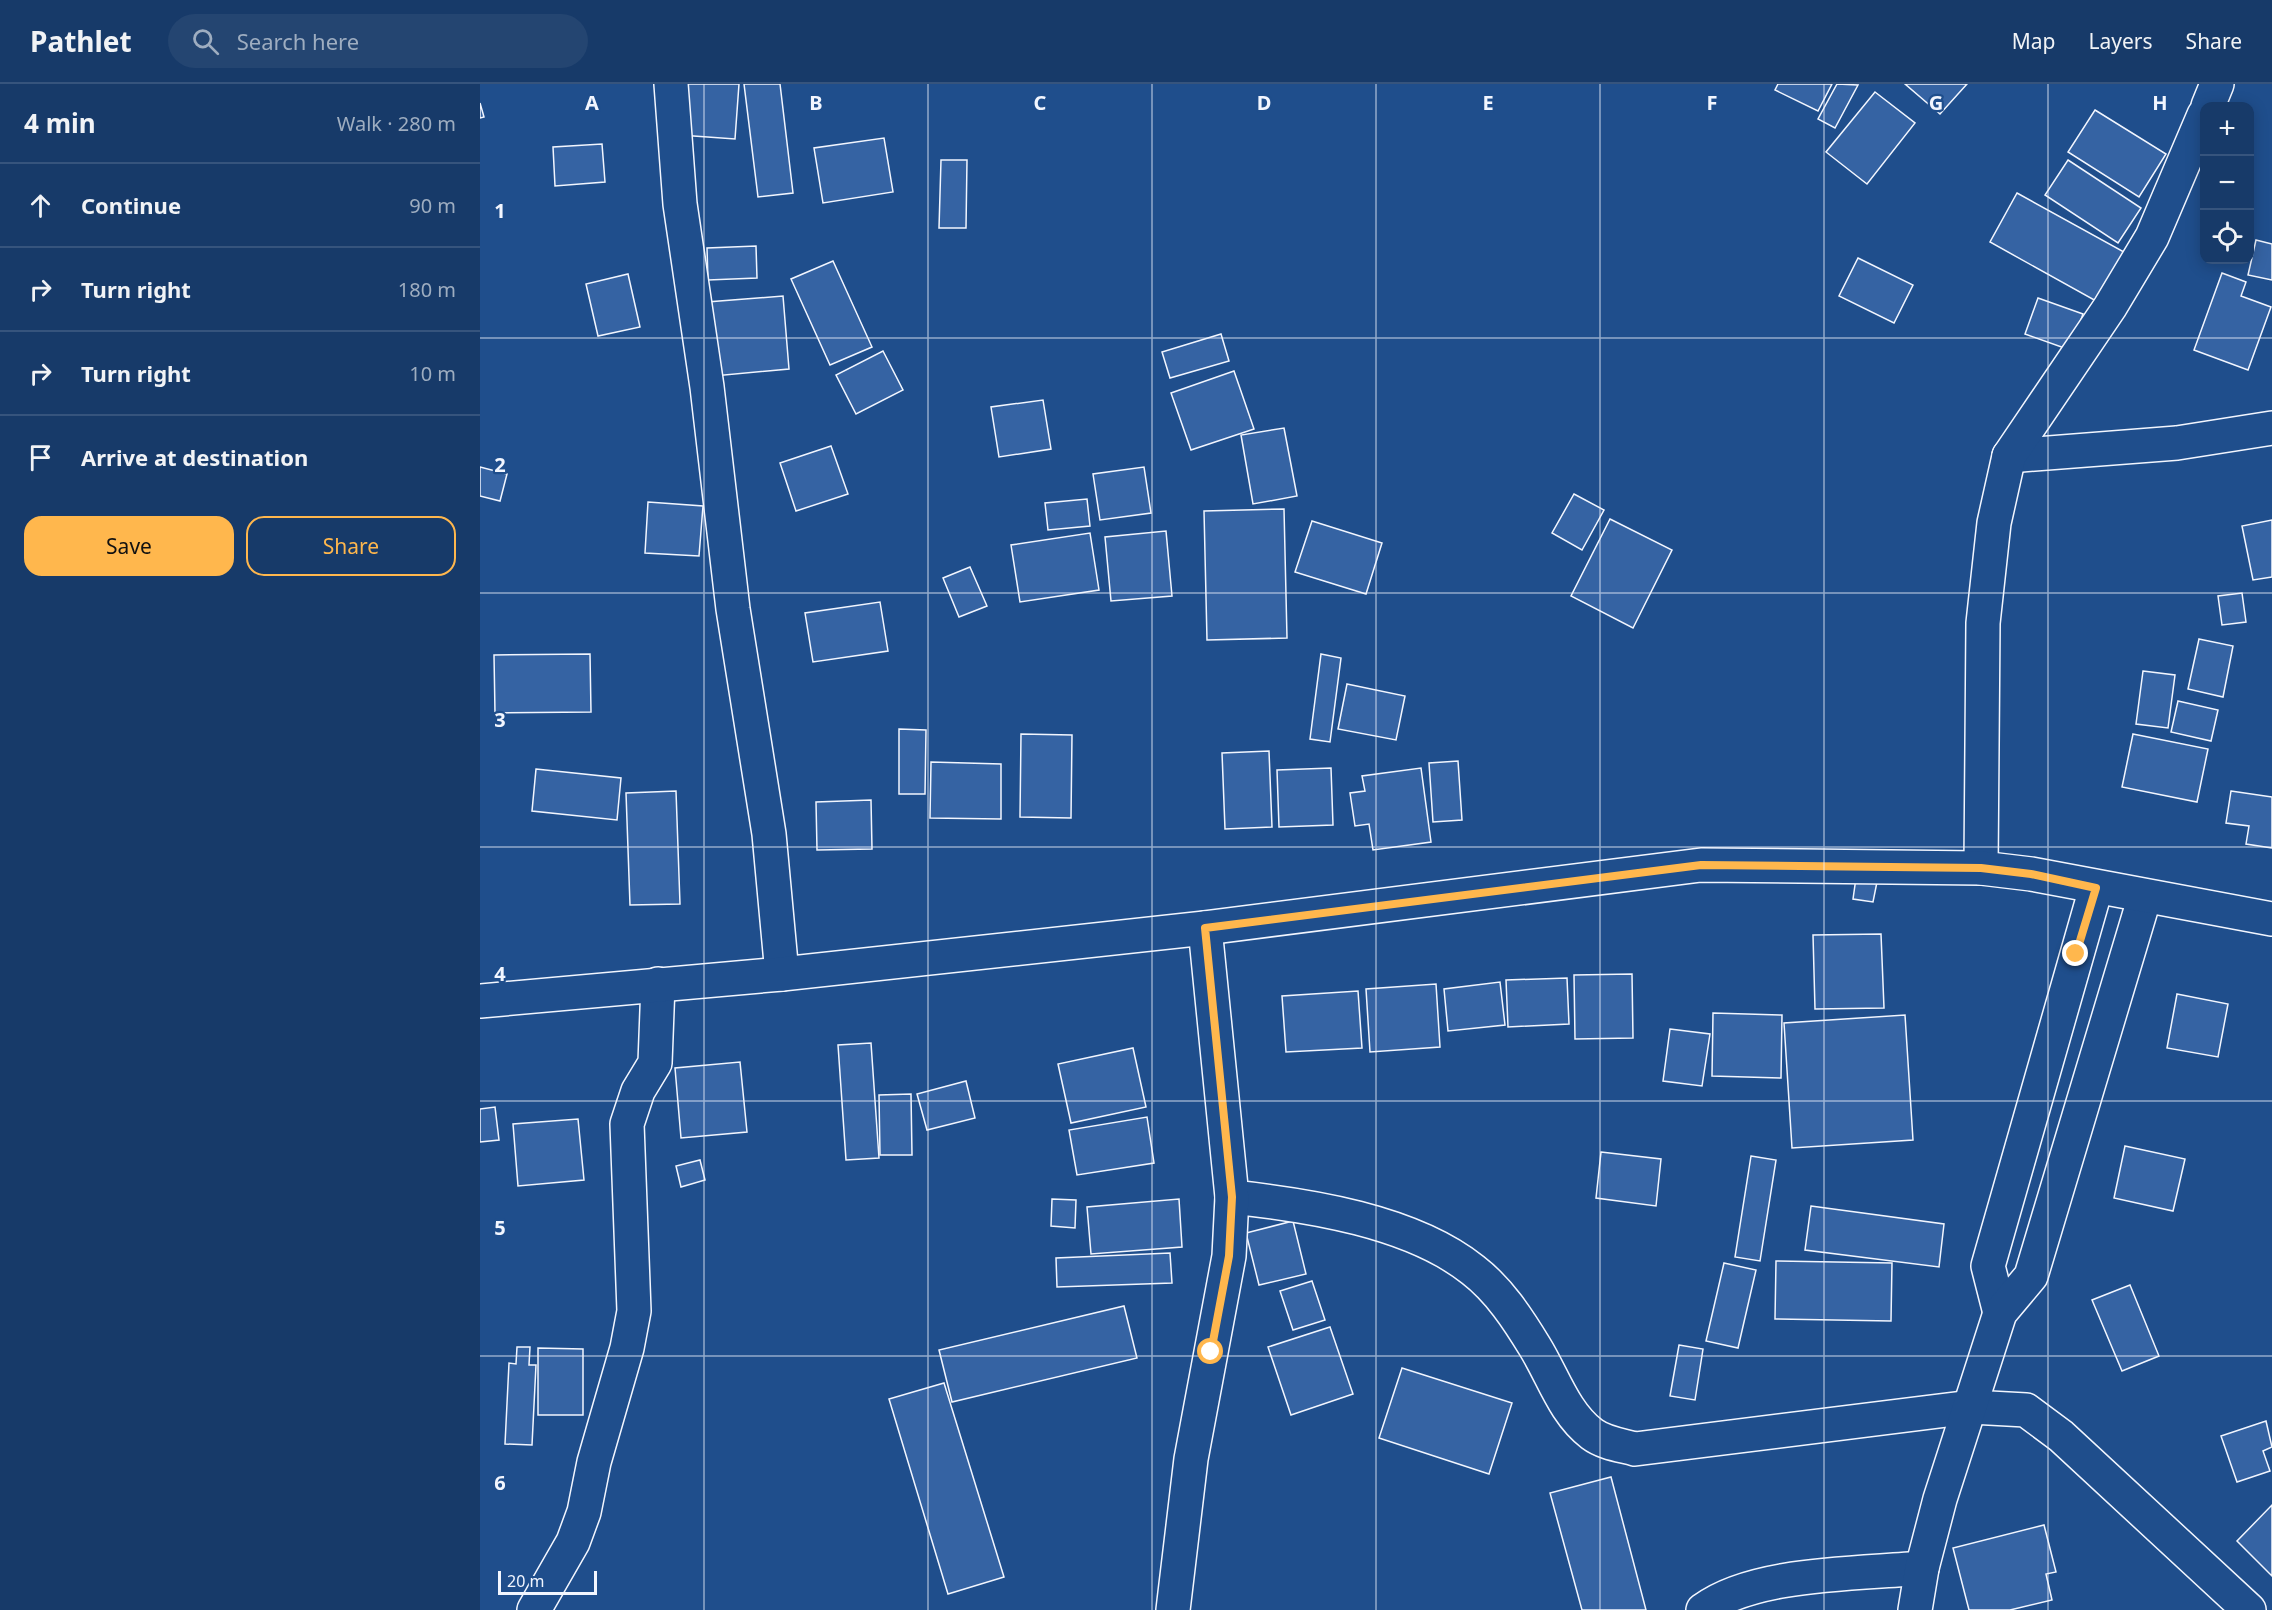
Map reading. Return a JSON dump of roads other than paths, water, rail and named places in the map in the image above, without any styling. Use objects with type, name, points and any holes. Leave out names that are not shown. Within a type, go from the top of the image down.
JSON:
[{"type":"street","points":[[671,84],[680,204],[707,387],[733,609],[769,834],[782,974]]},
{"type":"street","points":[[1981,868],[1983,623],[1995,524],[2009,456],[2110,307],[2152,237],[2208,96]]},
{"type":"street","points":[[2009,456],[2177,442],[2272,428]]},
{"type":"street","points":[[480,1001],[782,974],[1205,928],[1701,865],[1981,868],[2031,874],[2272,920]]},
{"type":"street","points":[[2000,1313],[1988,1266],[2096,888]]},
{"type":"street","points":[[1915,1610],[1922,1568],[1940,1499],[2000,1313],[2031,1276],[2145,896]]},
{"type":"street","points":[[1173,1610],[1191,1459],[1229,1256],[1232,1197],[1205,928]]},
{"type":"street","points":[[534,1610],[573,1542],[584,1512],[594,1462],[627,1348],[634,1311],[627,1124],[638,1091],[655,1064],[658,984]]},
{"type":"street","points":[[1232,1197],[1278,1201],[1372,1221],[1430,1244],[1472,1269],[1505,1301],[1535,1347],[1567,1407],[1593,1435],[1607,1442],[1635,1449],[1663,1443],[1971,1407],[2026,1410],[2061,1436],[2249,1610]]},
{"type":"street","points":[[1703,1610],[1717,1599],[1771,1582],[1922,1568]]}]
